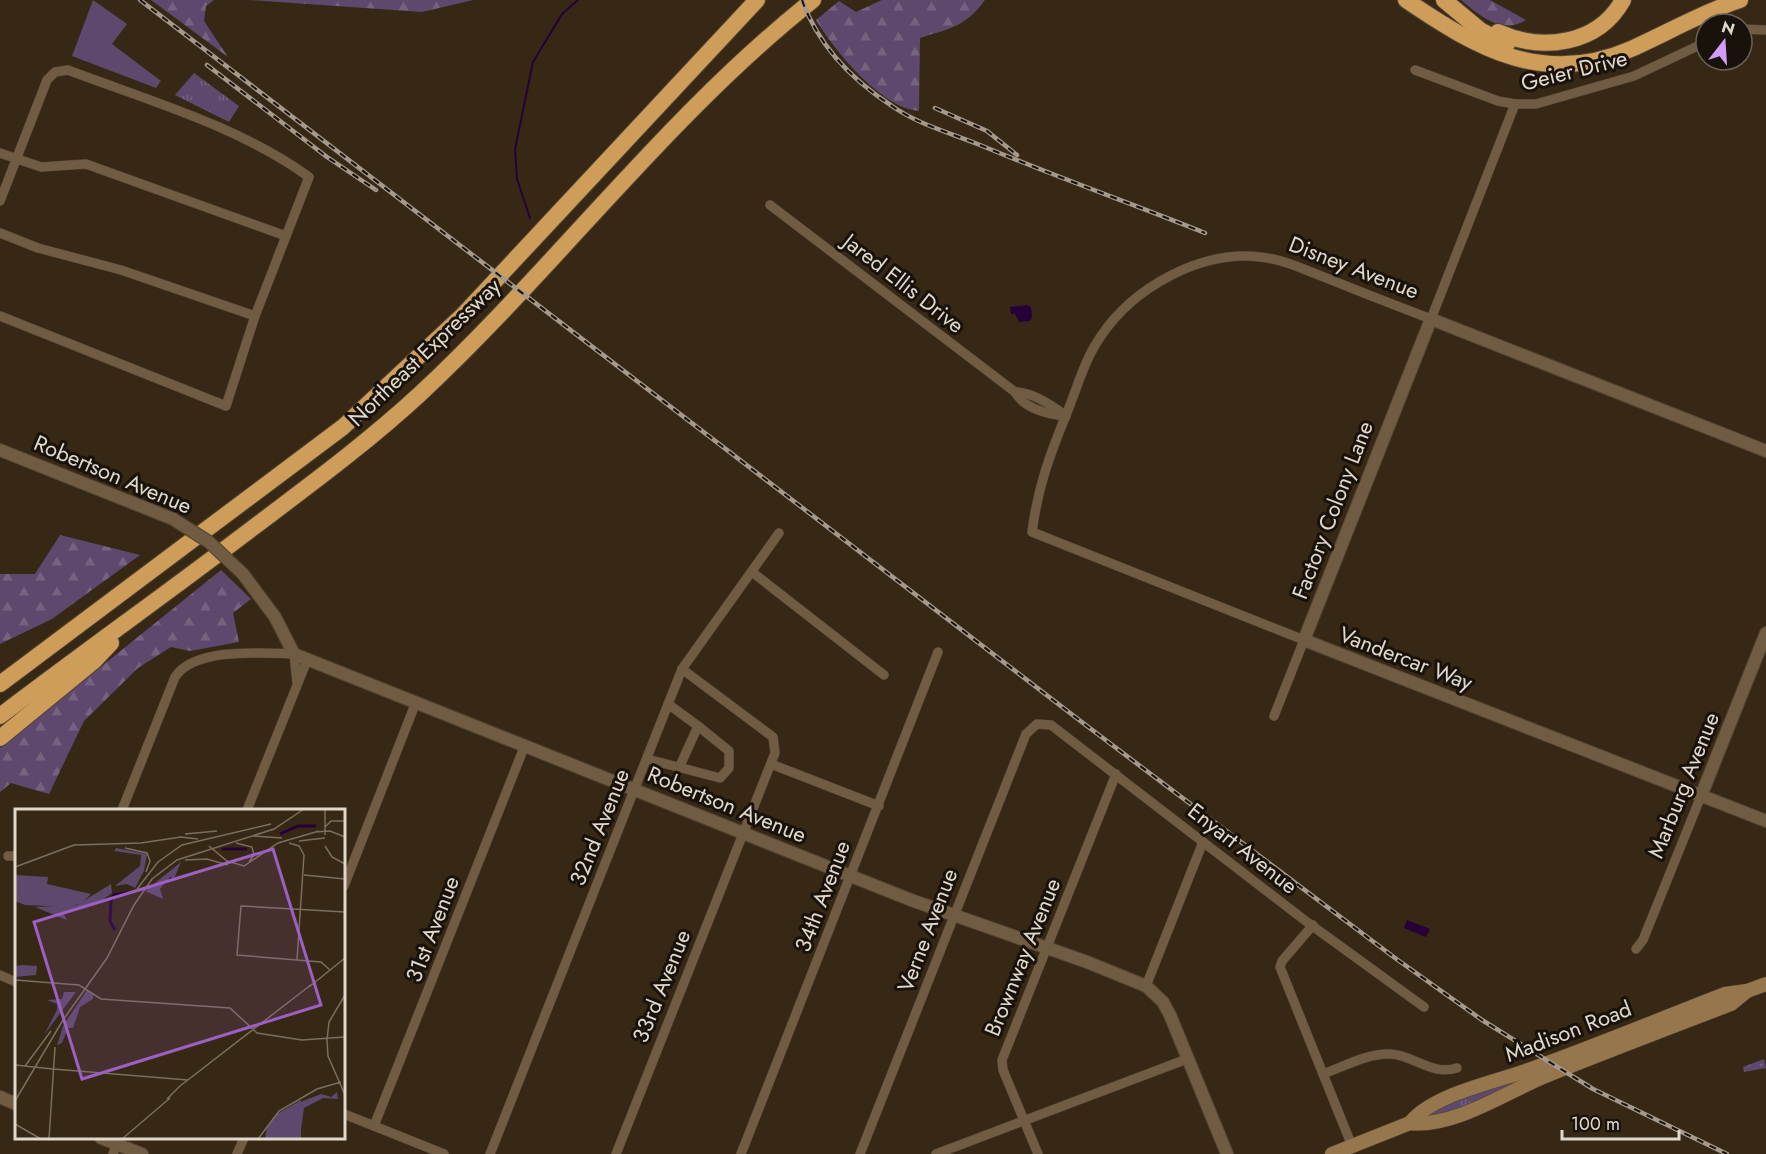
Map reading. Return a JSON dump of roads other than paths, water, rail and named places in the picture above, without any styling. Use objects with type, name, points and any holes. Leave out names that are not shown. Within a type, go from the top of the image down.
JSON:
[{"type":"highway","name":"Northeast Expressway","points":[[0,684],[343,427],[481,297],[755,0]]},
{"type":"highway","name":"Northeast Expressway","points":[[0,716],[314,482],[419,394],[489,325],[629,172],[710,91],[773,32],[813,0]]},
{"type":"highway","points":[[1406,0],[1447,28],[1490,48],[1512,57],[1549,66],[1567,67],[1594,63],[1740,0]]},
{"type":"highway","points":[[1431,0],[1490,48]]},
{"type":"highway","points":[[1447,2],[1476,22],[1505,35],[1536,43],[1556,43],[1576,39],[1596,30],[1615,14],[1623,0]]},
{"type":"highway","points":[[1447,2],[1480,30],[1506,44],[1538,53],[1567,57],[1617,46],[1714,0]]},
{"type":"highway","points":[[0,738],[94,661],[137,615]]},
{"type":"main road","name":"Madison Road","points":[[1332,1154],[1410,1124],[1417,1114],[1460,1094],[1725,994],[1747,991],[1766,984]]},
{"type":"street","name":"Geier Drive","points":[[1415,70],[1498,101],[1536,104],[1634,76],[1694,48]]},
{"type":"street","points":[[0,201],[3,181],[16,159],[47,80],[55,72],[68,70],[212,126],[283,158],[309,177],[255,316],[226,406],[0,316]]},
{"type":"street","points":[[1431,319],[1515,104]]},
{"type":"street","points":[[0,153],[48,168],[86,164],[286,236]]},
{"type":"street","name":"Jared Ellis Drive","points":[[770,205],[1015,392],[1019,399],[1050,414],[1066,416]]},
{"type":"street","points":[[0,232],[38,248],[121,270],[255,316]]},
{"type":"street","name":"Disney Avenue","points":[[1032,532],[1042,474],[1090,354],[1110,324],[1146,291],[1203,262],[1241,256],[1262,257],[1287,263],[1766,451]]},
{"type":"street","name":"Factory Colony Lane","points":[[1274,716],[1431,319]]},
{"type":"street","name":"Robertson Avenue","points":[[0,450],[173,519],[209,542],[243,574],[275,617],[294,654]]},
{"type":"street","name":"Vandercar Way","points":[[1032,532],[1766,820]]},
{"type":"street","name":"32nd Avenue","points":[[490,1154],[682,669],[779,533]]},
{"type":"street","points":[[752,572],[885,675]]},
{"type":"street","name":"Marburg Avenue","points":[[1636,949],[1643,940],[1766,633]]},
{"type":"street","name":"34th Avenue","points":[[741,1154],[938,652]]},
{"type":"street","points":[[294,654],[297,683]]},
{"type":"street","name":"Robertson Avenue","points":[[122,809],[178,671],[193,662],[223,655],[294,654],[850,876],[1146,986]]},
{"type":"street","points":[[247,809],[308,658]]},
{"type":"street","points":[[682,669],[773,737],[775,753],[771,764],[879,806]]},
{"type":"street","points":[[345,883],[416,702]]},
{"type":"street","points":[[647,759],[720,778],[726,774],[730,760],[726,747],[669,704]]},
{"type":"street","name":"Enyart Avenue","points":[[1037,724],[1051,725],[1313,926],[1424,1007]]},
{"type":"street","name":"Verne Avenue","points":[[860,1154],[1026,734],[1037,724]]},
{"type":"street","points":[[679,768],[698,726]]},
{"type":"street","name":"31st Avenue","points":[[374,1126],[525,746]]},
{"type":"street","name":"33rd Avenue","points":[[616,1154],[742,832],[771,764]]},
{"type":"street","name":"Brownway Avenue","points":[[1038,1154],[1003,1070],[1002,1060],[1116,774]]},
{"type":"street","points":[[1203,842],[1146,986],[1163,1002],[1227,1154]]},
{"type":"street","points":[[1313,926],[1282,960],[1280,967],[1352,1146]]},
{"type":"street","points":[[0,975],[15,982]]},
{"type":"street","points":[[1323,1074],[1383,1054],[1402,1056],[1434,1069],[1457,1068]]},
{"type":"street","points":[[936,1154],[1187,1059]]},
{"type":"street","points":[[0,1097],[15,1104]]},
{"type":"street","points":[[345,1114],[444,1154]]},
{"type":"street","points":[[237,1154],[243,1139]]},
{"type":"street","points":[[116,1145],[142,1154]]},
{"type":"waterway","points":[[530,218],[517,179],[515,149],[533,62],[562,14],[578,0]]},
{"type":"railway","points":[[140,0],[1087,726],[1395,958],[1482,1020],[1593,1089],[1727,1154]]},
{"type":"railway","points":[[802,0],[817,32],[850,73],[877,96],[912,118],[1205,233]]},
{"type":"railway","points":[[207,65],[327,157],[376,190]]},
{"type":"railway","points":[[935,108],[987,131],[1017,155]]}]
